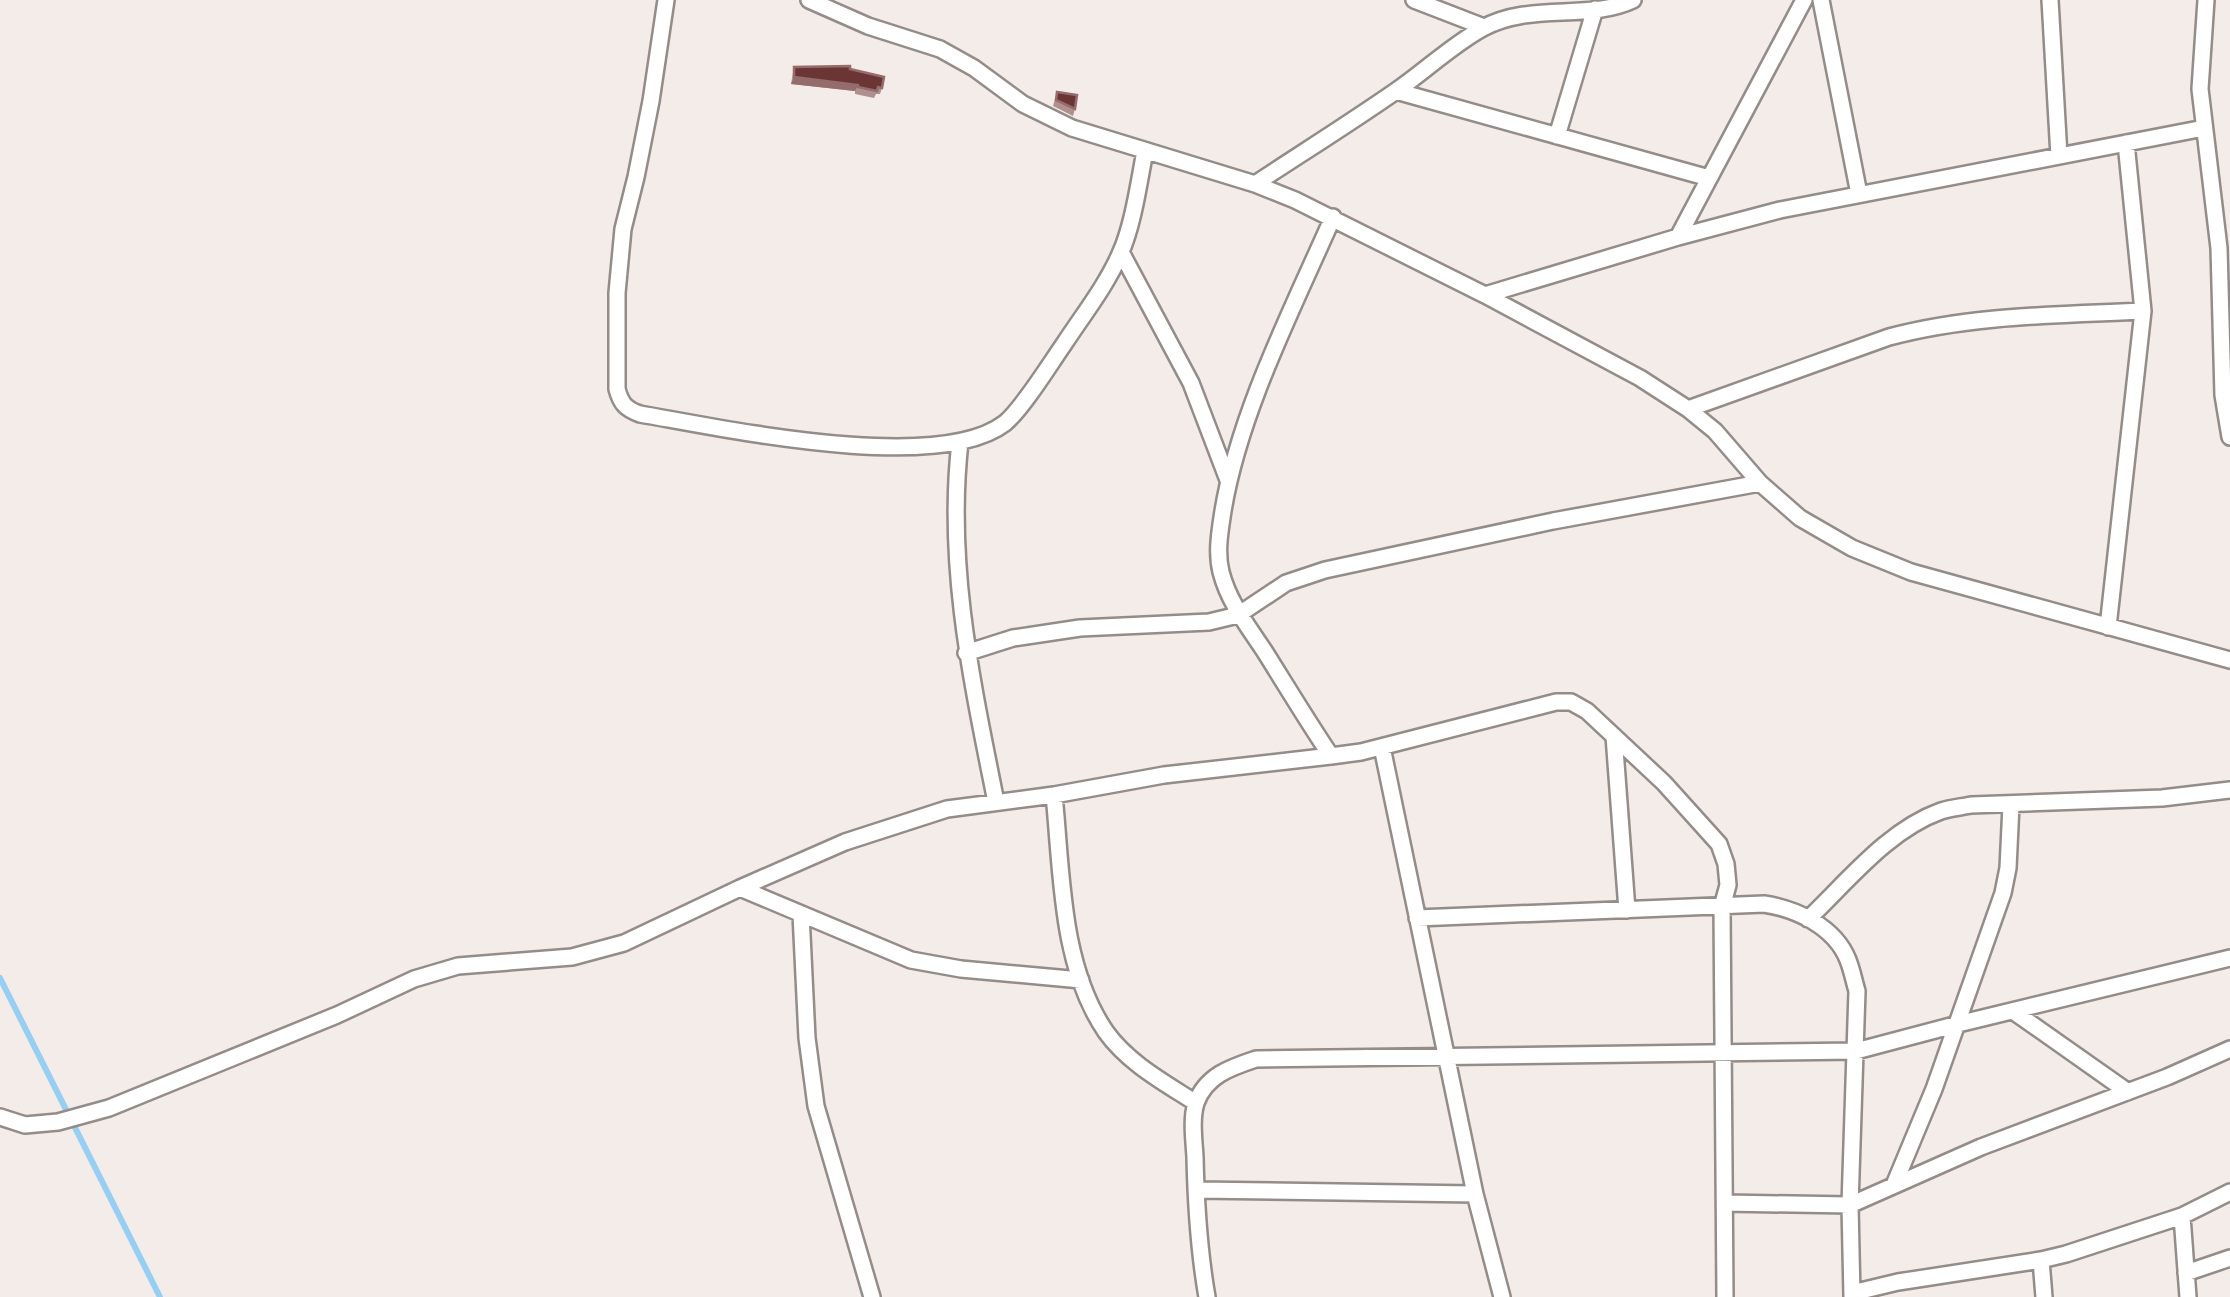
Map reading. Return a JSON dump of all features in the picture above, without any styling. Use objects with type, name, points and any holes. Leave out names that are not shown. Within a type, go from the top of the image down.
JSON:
[{"type":"street","points":[[666,0],[644,139],[623,229],[617,293],[617,390],[628,410],[640,414],[806,441],[866,446],[960,442],[983,436],[1007,421],[1101,288],[1121,252],[1145,151]]},
{"type":"street","points":[[810,0],[868,26],[940,48],[1023,104],[1072,128],[1255,184],[1333,216],[1486,295],[1688,408],[1715,431],[1760,483],[1800,518],[1852,548],[1911,572],[2230,660]]},
{"type":"street","points":[[1414,0],[1484,27]]},
{"type":"street","points":[[1255,184],[1396,91],[1484,27],[1517,16],[1619,6],[1632,0]]},
{"type":"street","points":[[1678,237],[1804,0]]},
{"type":"street","points":[[1821,0],[1860,194]]},
{"type":"street","points":[[2050,0],[2060,156]]},
{"type":"street","points":[[2206,0],[2200,89],[2219,248],[2224,395],[2230,437]]},
{"type":"street","points":[[1556,136],[1595,9]]},
{"type":"street","points":[[1396,91],[1710,178]]},
{"type":"street","points":[[1486,295],[1780,210],[2204,128]]},
{"type":"street","points":[[2108,628],[2143,311],[2126,143]]},
{"type":"street","points":[[1330,756],[1238,615],[1218,554],[1228,480],[1249,416],[1333,216]]},
{"type":"street","points":[[1121,252],[1191,383],[1228,480]]},
{"type":"street","points":[[1688,408],[1922,328],[1968,321],[2143,311]]},
{"type":"street","points":[[960,442],[955,504],[966,654],[996,802]]},
{"type":"street","points":[[966,654],[1013,638],[1080,628],[1208,622],[1238,615],[1286,583],[1326,570],[1554,520],[1760,483]]},
{"type":"street","points":[[0,1117],[25,1124],[58,1122],[109,1108],[338,1015],[414,979],[458,966],[572,957],[624,942],[862,837],[947,809],[1330,756],[1556,702],[1572,702],[1587,710],[1664,783],[1720,844],[1726,864],[1728,885],[1722,906],[1725,1297]]},
{"type":"street","points":[[1614,736],[1627,910]]},
{"type":"street","points":[[1382,746],[1475,1194],[1502,1297]]},
{"type":"street","points":[[1808,919],[1877,851],[1943,810],[1972,805],[2162,798],[2230,790]]},
{"type":"street","points":[[1054,794],[1062,885],[1081,980],[1106,1032],[1130,1058],[1196,1103]]},
{"type":"street","points":[[1894,1184],[1958,1024],[2003,894],[2011,805]]},
{"type":"street","points":[[740,888],[910,960],[961,969],[1081,980]]},
{"type":"street","points":[[1416,918],[1764,904],[1808,919],[1831,935],[1847,958],[1856,991],[1850,1205],[1852,1295],[1947,1273],[2041,1260],[2182,1216],[2230,1192]]},
{"type":"street","points":[[801,914],[807,1038],[816,1106],[872,1297]]},
{"type":"street","points":[[1207,1297],[1201,1260],[1194,1128],[1196,1103],[1222,1070],[1256,1059],[1856,1052],[2230,958]]},
{"type":"street","points":[[2012,1011],[2128,1092]]},
{"type":"street","points":[[1725,1203],[1850,1205],[1981,1147],[2230,1049]]},
{"type":"street","points":[[1196,1190],[1475,1194]]},
{"type":"street","points":[[2182,1216],[2188,1297]]},
{"type":"street","points":[[2186,1274],[2230,1258]]},
{"type":"street","points":[[2041,1260],[2044,1297]]},
{"type":"building","points":[[850,66],[884,77],[882,88],[877,91],[794,77],[794,67]]},
{"type":"building","points":[[1057,92],[1077,95],[1075,109],[1056,100]]},
{"type":"waterway","points":[[0,978],[160,1297]]}]
